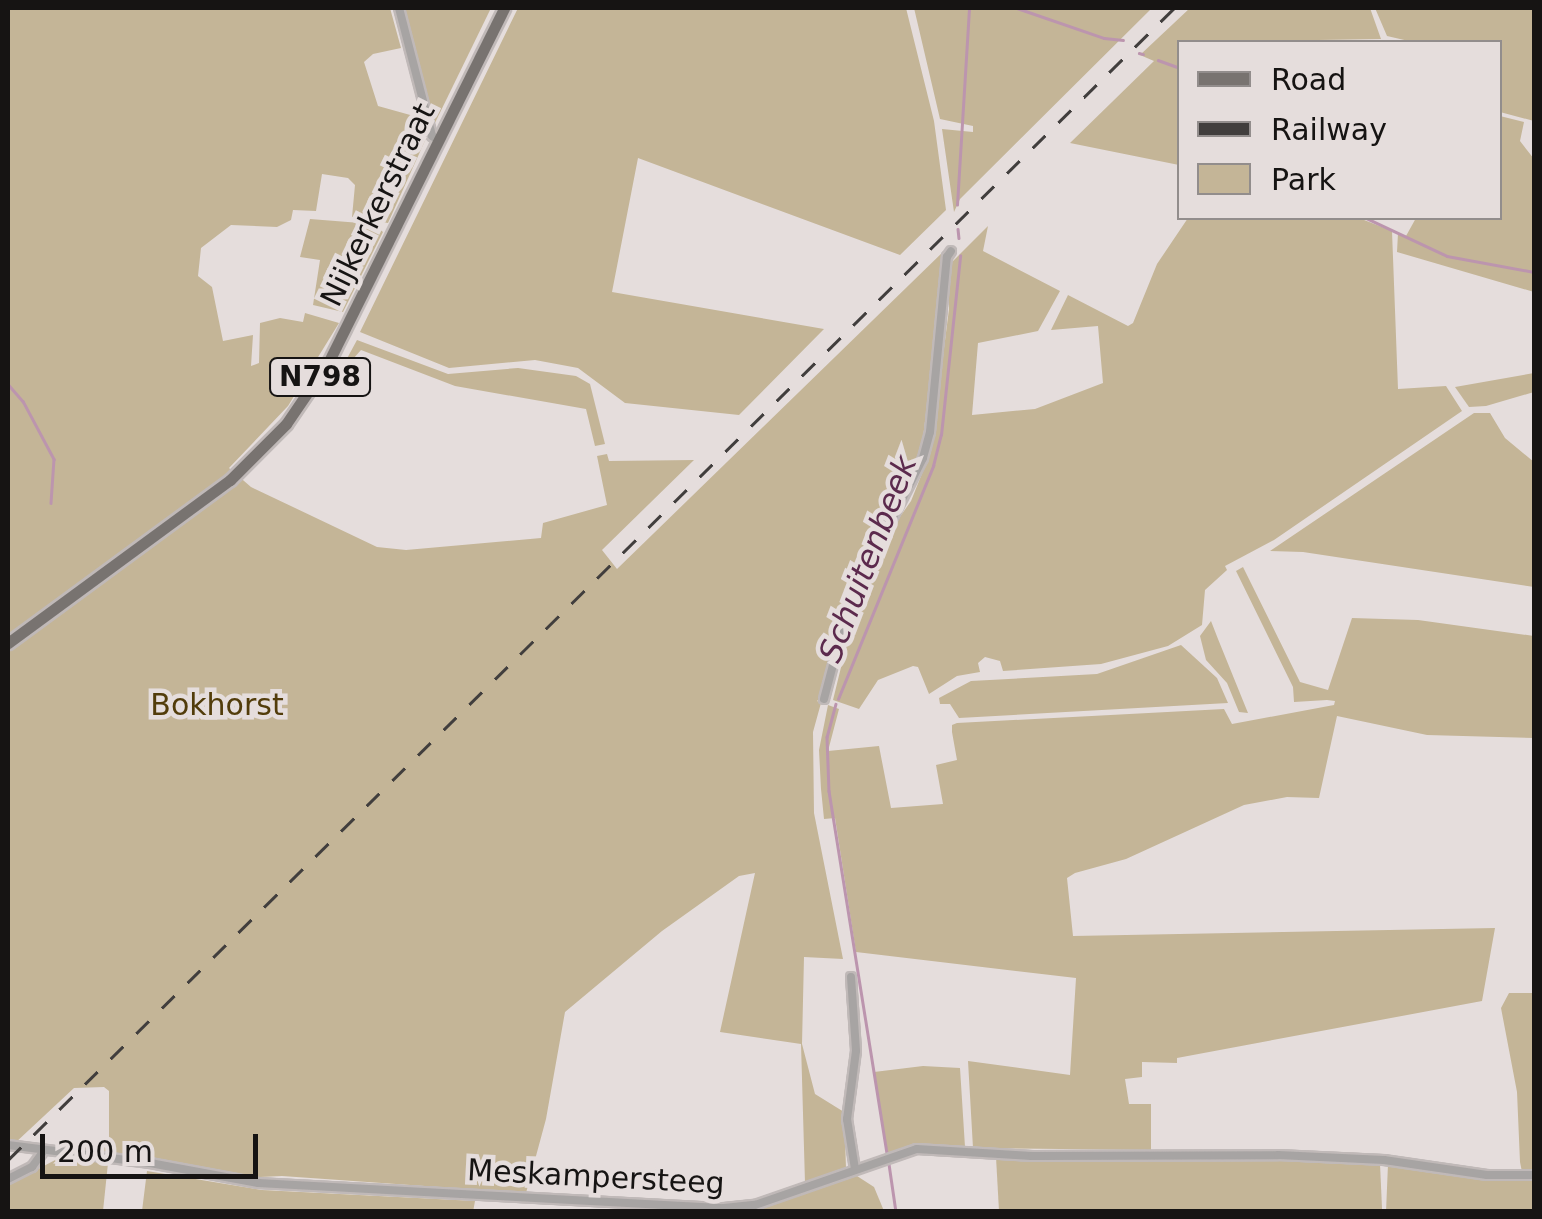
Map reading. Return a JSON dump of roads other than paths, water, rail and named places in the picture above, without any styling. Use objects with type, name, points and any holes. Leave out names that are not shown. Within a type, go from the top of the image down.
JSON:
[{"type":"main road","name":"Nijkerkerstraat","points":[[8,643],[230,480],[286,424],[330,361],[504,8]]},
{"type":"street","points":[[399,8],[432,136],[438,140]]},
{"type":"street","points":[[824,699],[858,570],[893,516],[923,458],[930,432],[946,263],[952,251]]},
{"type":"street","points":[[851,977],[857,1031],[847,1119],[855,1170]]},
{"type":"street","name":"Meskampersteeg","points":[[8,1146],[150,1163],[258,1183],[710,1208],[755,1205],[917,1149],[1032,1156],[1278,1154],[1384,1160],[1487,1175],[1534,1176]]},
{"type":"street","points":[[8,1179],[32,1167],[42,1153]]},
{"type":"waterway","name":"Schuitenbeek","points":[[957,205],[969,8]]},
{"type":"waterway","points":[[1017,8],[1104,38],[1123,40]]},
{"type":"waterway","points":[[1139,53],[1143,54]]},
{"type":"waterway","points":[[1158,60],[1177,67]]},
{"type":"waterway","points":[[1370,220],[1447,256],[1534,272]]},
{"type":"waterway","name":"Schuitenbeek","points":[[958,229],[959,238]]},
{"type":"waterway","name":"Schuitenbeek","points":[[838,699],[933,466],[941,435],[960,256]]},
{"type":"waterway","points":[[8,384],[23,401],[54,459],[51,503]]},
{"type":"waterway","name":"Schuitenbeek","points":[[836,704],[827,737],[829,791],[887,1154]]},
{"type":"waterway","name":"Schuitenbeek","points":[[889,1164],[896,1212]]},
{"type":"railway","points":[[8,1160],[1174,8]]},
{"type":"park label","name":"Bokhorst","points":[[217,705]]}]
